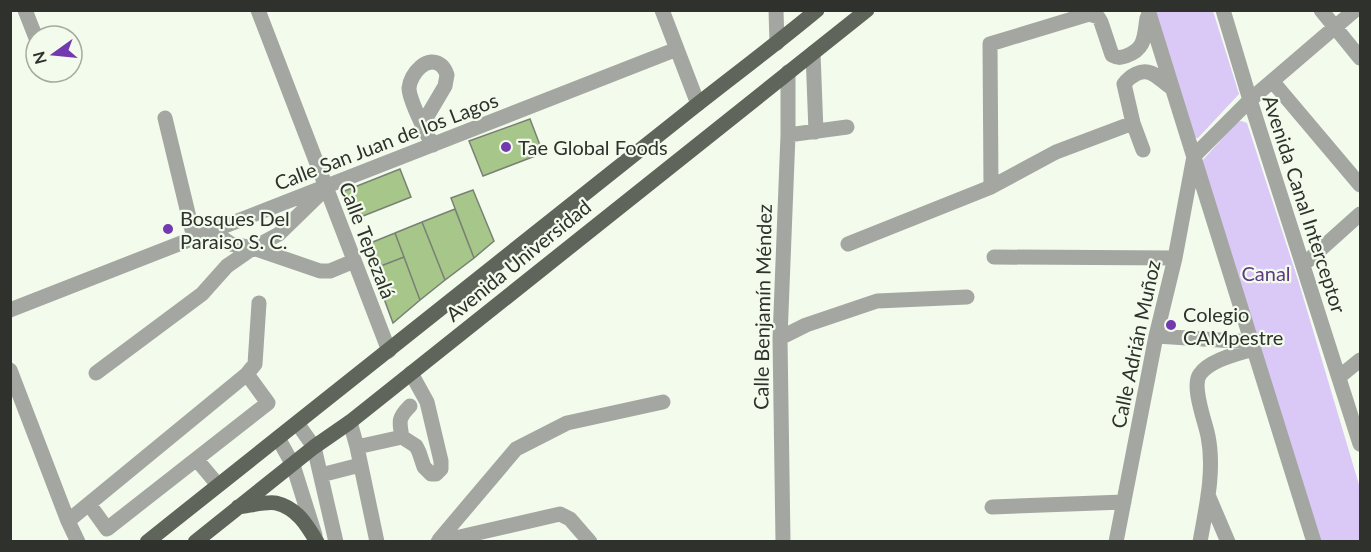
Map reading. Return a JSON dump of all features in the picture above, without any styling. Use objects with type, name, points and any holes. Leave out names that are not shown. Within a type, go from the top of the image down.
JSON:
[{"type":"main road","name":"Avenida Universidad","points":[[147,542],[818,10]]},
{"type":"main road","name":"Avenida Universidad","points":[[195,542],[314,447],[350,422],[867,10]]},
{"type":"main road","points":[[238,507],[276,503],[294,512],[306,522],[317,542]]},
{"type":"street","points":[[25,10],[30,24]]},
{"type":"street","name":"Calle Tepezalá","points":[[258,10],[323,188],[389,351]]},
{"type":"street","points":[[662,10],[698,104]]},
{"type":"street","points":[[776,10],[777,43]]},
{"type":"street","name":"Avenida Canal Interceptor","points":[[1223,10],[1339,377],[1357,421],[1360,444]]},
{"type":"street","points":[[1321,10],[1360,58]]},
{"type":"street","points":[[1194,156],[1250,100],[1355,10]]},
{"type":"street","points":[[1148,12],[1141,47],[1142,58],[1146,68],[1172,88]]},
{"type":"street","points":[[1148,12],[1314,542]]},
{"type":"street","points":[[991,188],[990,44],[1089,14],[1098,17],[1112,55],[1115,57],[1120,58],[1131,54],[1141,47]]},
{"type":"street","name":"Calle San Juan de los Lagos","points":[[10,310],[677,49]]},
{"type":"street","points":[[813,52],[816,132]]},
{"type":"street","name":"Calle Benjamín Méndez","points":[[783,542],[780,338],[788,135],[788,72]]},
{"type":"street","points":[[1143,150],[1133,123],[1124,84],[1131,76],[1150,72]]},
{"type":"street","points":[[1273,82],[1360,185]]},
{"type":"street","points":[[165,118],[194,238]]},
{"type":"street","points":[[848,244],[991,188],[1056,152],[1133,123]]},
{"type":"street","points":[[422,125],[433,146]]},
{"type":"street","points":[[788,135],[847,127]]},
{"type":"street","name":"Calle Adrián Muñoz","points":[[1116,542],[1194,156]]},
{"type":"street","points":[[96,373],[202,294],[227,266],[279,234],[317,197],[323,188]]},
{"type":"street","points":[[1303,265],[1360,214]]},
{"type":"street","points":[[213,231],[231,244],[253,248],[320,271],[330,271],[354,261]]},
{"type":"street","points":[[994,257],[1174,258]]},
{"type":"street","points":[[780,338],[806,326],[877,301],[967,297]]},
{"type":"street","points":[[68,521],[247,374],[255,364],[260,303]]},
{"type":"street","points":[[1156,336],[1252,345]]},
{"type":"street","points":[[1200,542],[1208,495],[1210,458],[1209,439],[1196,389],[1198,375],[1207,367],[1252,345]]},
{"type":"street","points":[[1339,377],[1360,360]]},
{"type":"street","points":[[10,370],[13,386],[78,542]]},
{"type":"street","points":[[357,447],[402,437],[416,446],[424,467],[431,474],[436,474],[441,469],[428,402],[411,373]]},
{"type":"street","points":[[89,504],[108,529],[268,403],[247,374]]},
{"type":"street","points":[[439,541],[516,449],[567,423],[663,402]]},
{"type":"street","points":[[402,437],[399,421],[410,405]]},
{"type":"street","points":[[350,422],[377,542]]},
{"type":"street","points":[[297,423],[314,447],[336,542]]},
{"type":"street","points":[[278,438],[293,465],[317,542]]},
{"type":"street","points":[[197,460],[218,485]]},
{"type":"street","points":[[321,475],[360,465]]},
{"type":"street","points":[[1208,495],[1228,542]]},
{"type":"street","points":[[992,507],[1124,502]]},
{"type":"street","points":[[439,541],[560,514],[570,519],[590,542]]},
{"type":"green space","points":[[1153,11],[1213,11],[1239,94],[1198,138],[1192,137]]},
{"type":"green space","name":"Canal","points":[[1237,122],[1247,123],[1298,280],[1360,488],[1360,541],[1321,541],[1201,162]]},
{"type":"building","name":"Tae Global Foods","points":[[530,119],[543,153],[483,176],[469,141]]},
{"type":"building","points":[[400,169],[411,197],[353,220],[342,192]]},
{"type":"building","points":[[473,190],[494,241],[474,258],[451,198]]},
{"type":"building","points":[[455,209],[474,258],[445,280],[422,222]]},
{"type":"building","points":[[422,222],[445,280],[420,300],[395,233]]},
{"type":"building","points":[[395,233],[404,257],[373,269],[363,246]]},
{"type":"building","points":[[404,257],[420,300],[393,323],[373,269]]},
{"type":"place","name":"Tae Global Foods","points":[[506,147]]},
{"type":"place","name":"Bosques Del Paraiso S. C.","points":[[168,229]]},
{"type":"place","name":"Colegio CAMpestre","points":[[1171,325]]}]
